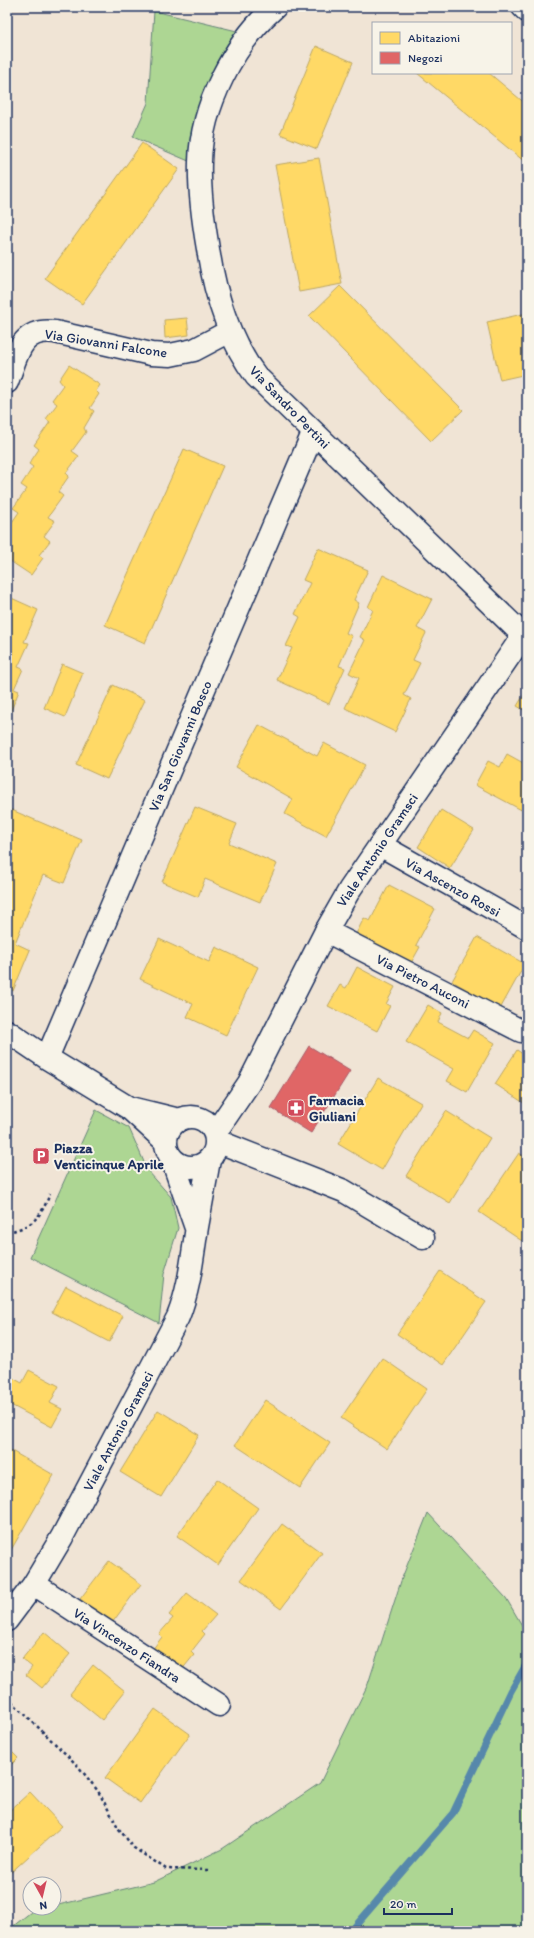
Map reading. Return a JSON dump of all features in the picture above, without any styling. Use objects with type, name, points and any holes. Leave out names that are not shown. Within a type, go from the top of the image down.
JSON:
[{"type":"street","name":"Via Sandro Pertini","points":[[275,7],[259,21],[246,37],[226,71],[209,113],[201,144],[200,176],[205,231],[216,290],[230,331],[245,360],[256,376],[313,433],[525,633]]},
{"type":"street","points":[[523,7],[527,11]]},
{"type":"street","name":"Via Giovanni Falcone","points":[[7,382],[26,338],[39,332],[55,332],[151,354],[170,355],[194,350],[230,331]]},
{"type":"street","name":"Via San Giovanni Bosco","points":[[47,1058],[313,433]]},
{"type":"street","name":"Viale Antonio Gramsci","points":[[7,1620],[34,1584],[66,1530],[178,1317],[189,1281],[197,1229],[214,1147],[249,1083],[326,931],[350,889],[525,633]]},
{"type":"street","name":"Via Ascenzo Rossi","points":[[380,845],[527,928]]},
{"type":"street","name":"Via Pietro Auconi","points":[[326,931],[520,1032]]},
{"type":"street","points":[[7,1031],[47,1058],[129,1108],[169,1150],[179,1164],[194,1167],[202,1165],[214,1147]]},
{"type":"street","name":"Viale Antonio Gramsci","points":[[189,1119],[249,1083]]},
{"type":"street","points":[[129,1108],[206,1121],[214,1147]]},
{"type":"street","points":[[169,1150],[169,1129],[189,1119]]},
{"type":"street","points":[[214,1147],[272,1163],[344,1191],[423,1238]]},
{"type":"street","name":"Viale Antonio Gramsci","points":[[169,1150],[197,1229]]},
{"type":"street","name":"Via Vincenzo Fiandra","points":[[34,1584],[219,1705]]},
{"type":"path","points":[[7,1232],[26,1227],[33,1223],[44,1209],[50,1194]]},
{"type":"path","points":[[7,1697],[78,1766],[98,1791],[119,1829],[134,1848],[166,1869],[209,1870]]},
{"type":"green space","points":[[154,11],[237,31],[219,62],[191,162],[133,137],[148,103]]},
{"type":"green space","points":[[96,1110],[129,1128],[148,1171],[171,1197],[178,1228],[164,1274],[159,1323],[30,1257]]},
{"type":"green space","points":[[428,1513],[506,1598],[527,1634],[527,1931],[7,1931],[26,1916],[62,1916],[62,1904],[154,1882],[222,1849],[320,1783],[368,1684],[402,1578]]},
{"type":"building: Abitazioni","points":[[316,46],[353,62],[317,149],[280,134]]},
{"type":"building: Abitazioni","points":[[418,74],[490,74],[527,105],[527,160],[525,162]]},
{"type":"building: Abitazioni","points":[[142,143],[179,169],[82,304],[45,278]]},
{"type":"building: Abitazioni","points":[[319,158],[342,284],[299,292],[275,165]]},
{"type":"building: Abitazioni","points":[[340,286],[463,410],[431,441],[309,316]]},
{"type":"building: Abitazioni","points":[[527,313],[527,374],[500,380],[487,322]]},
{"type":"building: Abitazioni","points":[[187,318],[189,335],[165,338],[164,320]]},
{"type":"building: Abitazioni","points":[[69,365],[100,385],[96,391],[99,394],[90,408],[94,411],[84,428],[86,432],[72,451],[79,456],[66,473],[69,476],[58,492],[63,496],[48,517],[55,521],[44,536],[50,541],[39,555],[43,558],[31,575],[7,559],[7,538],[12,531],[8,528],[19,512],[13,508],[27,489],[21,485],[33,467],[29,464],[39,449],[34,445],[50,422],[46,419],[57,404],[52,400],[63,385],[59,380]]},
{"type":"building: Abitazioni","points":[[184,449],[223,466],[145,643],[105,625]]},
{"type":"building: Abitazioni","points":[[318,548],[368,570],[354,600],[359,603],[346,633],[352,636],[339,666],[345,668],[329,704],[277,680],[292,648],[286,646],[300,617],[295,614],[310,583],[303,580]]},
{"type":"building: Abitazioni","points":[[383,575],[432,599],[417,628],[426,633],[413,660],[420,663],[404,695],[411,699],[395,732],[345,708],[359,678],[349,673],[365,640],[360,637],[373,610],[368,607]]},
{"type":"building: Abitazioni","points":[[7,596],[38,610],[24,642],[29,643],[18,667],[23,669],[14,689],[19,691],[10,713],[7,711]]},
{"type":"building: Abitazioni","points":[[62,664],[83,673],[65,717],[44,708]]},
{"type":"building: Abitazioni","points":[[113,685],[145,700],[107,779],[76,765]]},
{"type":"building: Abitazioni","points":[[527,690],[527,712],[517,706]]},
{"type":"building: Abitazioni","points":[[259,725],[317,756],[324,743],[365,765],[326,836],[285,814],[293,799],[236,767]]},
{"type":"building: Abitazioni","points":[[507,754],[527,765],[527,813],[475,785],[488,761],[500,767]]},
{"type":"building: Abitazioni","points":[[195,807],[237,824],[229,843],[277,864],[260,902],[205,879],[198,897],[162,882]]},
{"type":"building: Abitazioni","points":[[7,808],[82,840],[64,883],[43,875],[15,943],[30,950],[13,991],[7,988]]},
{"type":"building: Abitazioni","points":[[441,810],[474,830],[450,868],[418,847]]},
{"type":"building: Abitazioni","points":[[389,885],[435,909],[416,945],[420,947],[411,963],[356,934],[364,918],[370,921]]},
{"type":"building: Abitazioni","points":[[477,937],[525,964],[500,1009],[452,981]]},
{"type":"building: Abitazioni","points":[[159,939],[209,962],[216,947],[258,967],[226,1035],[187,1017],[193,1004],[140,979]]},
{"type":"building: Abitazioni","points":[[357,967],[395,987],[386,1004],[390,1006],[377,1031],[328,1006],[340,985],[346,988]]},
{"type":"building: Abitazioni","points":[[428,1005],[442,1013],[438,1022],[468,1038],[473,1030],[495,1043],[467,1092],[447,1081],[454,1069],[406,1042]]},
{"type":"building: Abitazioni","points":[[517,1050],[527,1057],[527,1105],[495,1084]]},
{"type":"building: Abitazioni","points":[[378,1078],[421,1103],[382,1170],[338,1144]]},
{"type":"building: Abitazioni","points":[[446,1111],[490,1138],[450,1203],[406,1176]]},
{"type":"building: Abitazioni","points":[[519,1153],[527,1158],[527,1234],[522,1241],[479,1212]]},
{"type":"building: Abitazioni","points":[[440,1271],[486,1302],[443,1365],[397,1334]]},
{"type":"building: Abitazioni","points":[[66,1286],[123,1316],[109,1342],[52,1312]]},
{"type":"building: Abitazioni","points":[[382,1358],[427,1389],[387,1449],[341,1418]]},
{"type":"building: Abitazioni","points":[[29,1370],[59,1386],[50,1403],[62,1409],[52,1427],[7,1403],[7,1380],[9,1376],[22,1383]]},
{"type":"building: Abitazioni","points":[[265,1400],[330,1443],[300,1488],[235,1445]]},
{"type":"building: Abitazioni","points":[[158,1410],[199,1435],[161,1497],[120,1472]]},
{"type":"building: Abitazioni","points":[[8,1449],[54,1475],[7,1557],[7,1450]]},
{"type":"building: Abitazioni","points":[[217,1479],[258,1508],[218,1565],[177,1536]]},
{"type":"building: Abitazioni","points":[[282,1524],[322,1553],[281,1609],[241,1580]]},
{"type":"building: Abitazioni","points":[[109,1561],[141,1584],[112,1623],[80,1599]]},
{"type":"building: Abitazioni","points":[[187,1593],[216,1615],[202,1631],[205,1634],[191,1652],[194,1655],[180,1672],[152,1650],[162,1637],[159,1634],[173,1618],[169,1615]]},
{"type":"building: Abitazioni","points":[[44,1632],[70,1654],[42,1688],[26,1675],[32,1667],[22,1659]]},
{"type":"building: Abitazioni","points":[[93,1665],[125,1691],[102,1720],[70,1694]]},
{"type":"building: Abitazioni","points":[[155,1709],[190,1734],[140,1803],[105,1778]]},
{"type":"building: Abitazioni","points":[[7,1747],[18,1758],[7,1769]]},
{"type":"building: Abitazioni","points":[[30,1792],[62,1826],[7,1876],[7,1813]]},
{"type":"building: Negozi","points":[[309,1046],[350,1071],[311,1133],[271,1108]]},
{"type":"waterway","points":[[351,1931],[453,1813],[511,1691],[527,1663]]},
{"type":"place","name":"Farmacia Giuliani","points":[[296,1108]]},
{"type":"place","name":"Piazza Venticinque Aprile","points":[[41,1156]]}]
